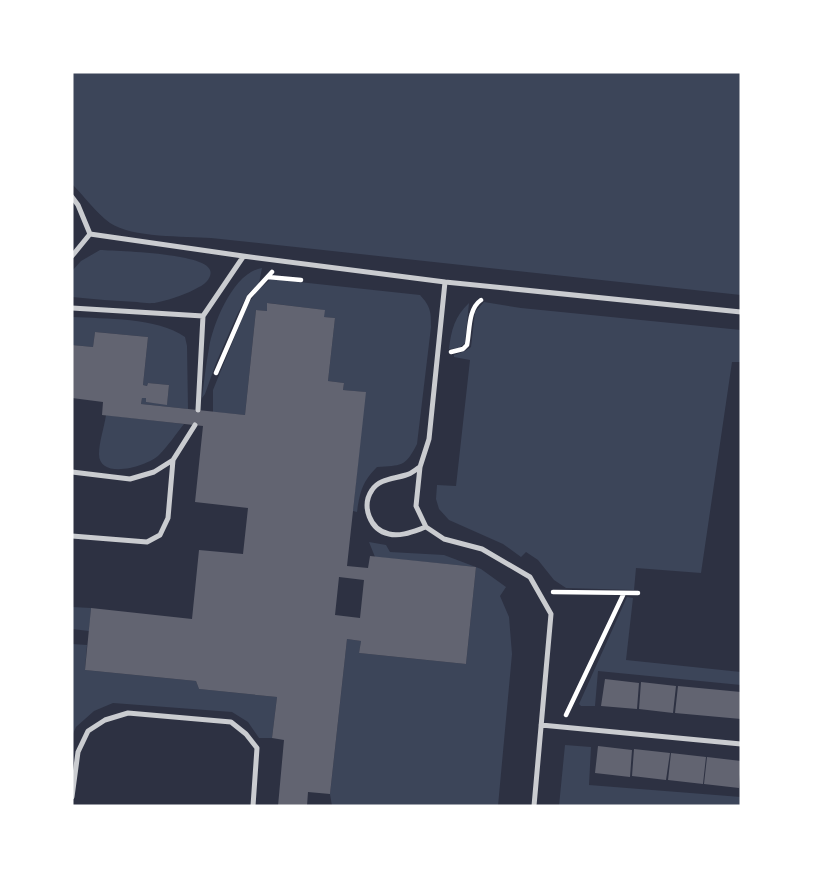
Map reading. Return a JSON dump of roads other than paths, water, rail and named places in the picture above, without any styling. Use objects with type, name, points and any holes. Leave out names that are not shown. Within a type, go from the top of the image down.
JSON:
[{"type":"lane","points":[[72,197],[90,234]]},
{"type":"lane","points":[[72,256],[90,234]]},
{"type":"lane","points":[[90,234],[243,257],[445,282],[741,312]]},
{"type":"lane","points":[[198,411],[203,316],[243,257]]},
{"type":"lane","points":[[445,282],[429,439],[420,467],[416,506],[426,527],[444,539],[482,549],[530,577],[551,614],[534,806]]},
{"type":"lane","points":[[72,308],[203,316]]},
{"type":"lane","points":[[72,536],[147,542],[160,535],[168,518],[173,460],[195,425]]},
{"type":"lane","points":[[72,472],[130,479],[154,471],[173,460]]},
{"type":"lane","points":[[420,467],[409,475],[383,481],[372,489],[367,502],[368,515],[375,527],[387,534],[401,534],[426,527]]},
{"type":"lane","points":[[72,797],[78,752],[88,731],[105,720],[128,713],[231,722],[246,734],[257,748],[253,806]]},
{"type":"lane","points":[[541,725],[741,744]]}]
